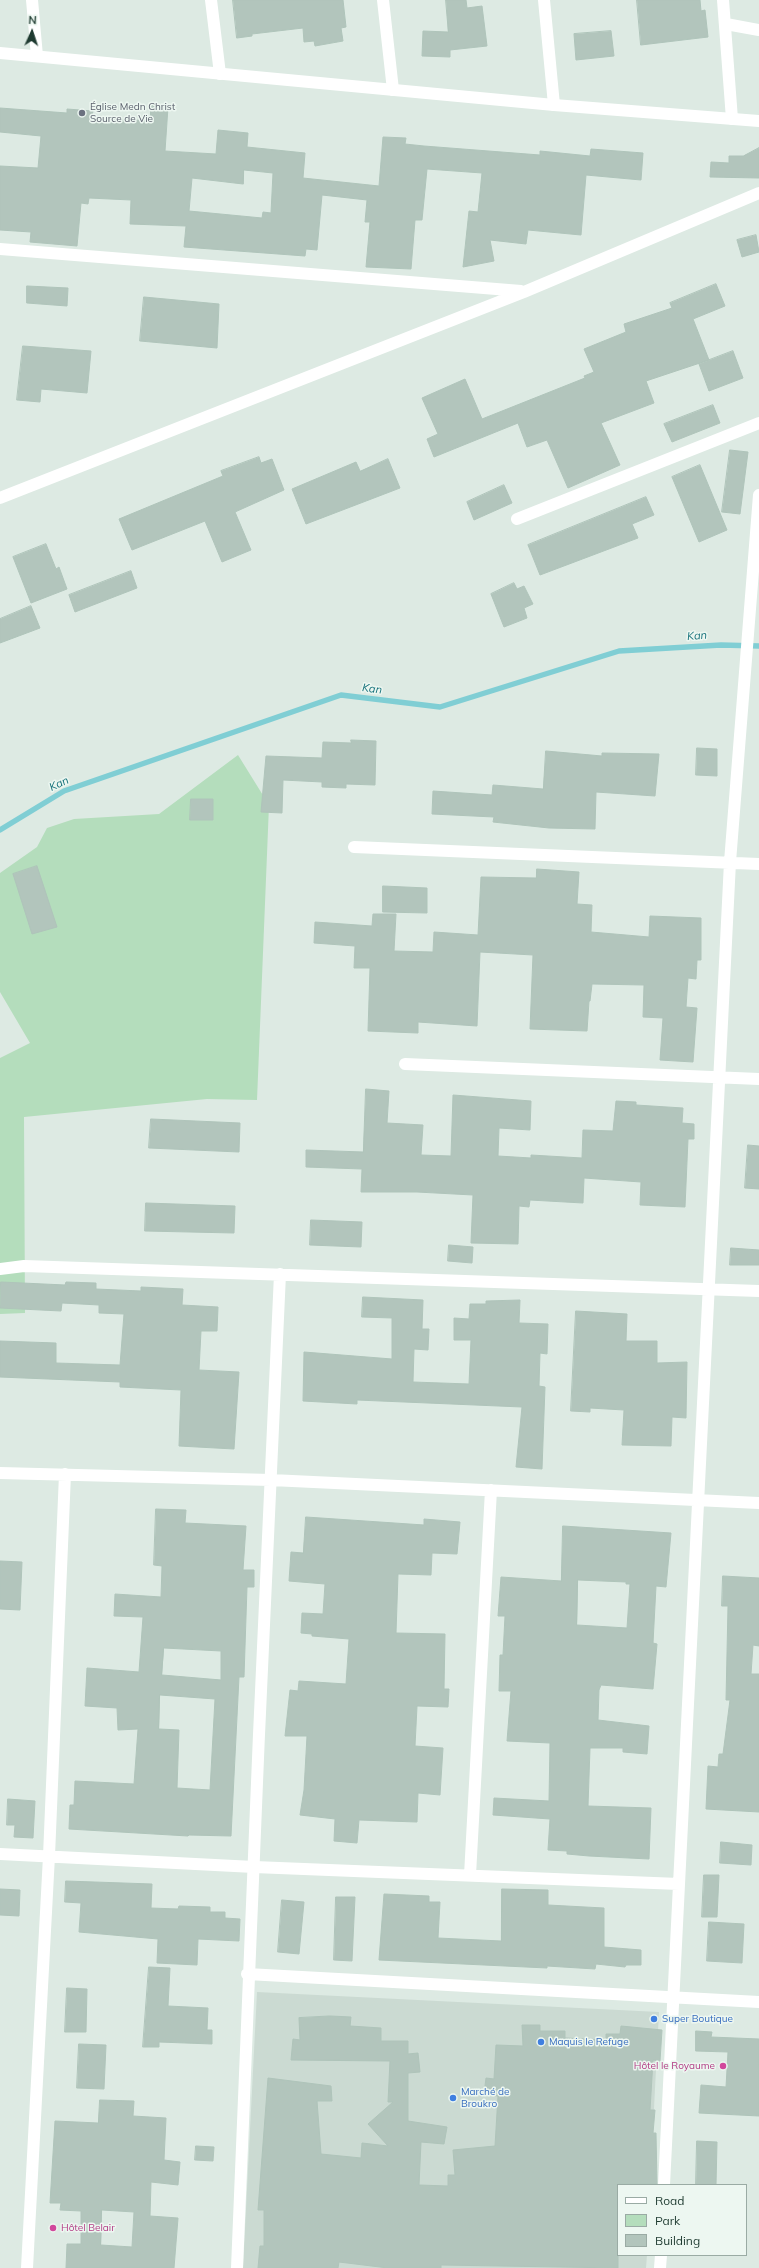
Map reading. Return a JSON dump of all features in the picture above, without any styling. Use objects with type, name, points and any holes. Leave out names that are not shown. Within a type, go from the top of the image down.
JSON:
[{"type":"street","points":[[32,0],[37,56]]},
{"type":"street","points":[[211,0],[220,74]]},
{"type":"street","points":[[383,0],[393,90]]},
{"type":"street","points":[[544,0],[554,105]]},
{"type":"street","points":[[723,0],[732,119]]},
{"type":"street","points":[[726,24],[759,30]]},
{"type":"street","points":[[0,53],[554,105],[759,121]]},
{"type":"street","points":[[0,498],[524,292],[759,193]]},
{"type":"street","points":[[0,249],[524,292]]},
{"type":"street","points":[[516,519],[759,424]]},
{"type":"street","points":[[664,2184],[710,1288],[730,862],[759,495]]},
{"type":"street","points":[[354,847],[759,864]]},
{"type":"street","points":[[405,1064],[759,1078]]},
{"type":"street","points":[[0,1269],[24,1266],[710,1288],[759,1291]]},
{"type":"street","points":[[237,2268],[247,1974],[254,1867],[280,1274]]},
{"type":"street","points":[[0,1473],[271,1480],[759,1503]]},
{"type":"street","points":[[27,2268],[49,1856],[65,1474]]},
{"type":"street","points":[[470,1875],[491,1490]]},
{"type":"street","points":[[0,1854],[254,1867],[679,1884]]},
{"type":"street","points":[[247,1974],[759,2002]]},
{"type":"street","points":[[660,2268],[661,2256]]},
{"type":"shaded area","name":"Marché de Broukro","points":[[257,1992],[659,2012],[650,2184],[617,2184],[617,2256],[647,2256],[646,2268],[243,2268]]},
{"type":"green space","points":[[238,755],[269,805],[257,1100],[207,1099],[24,1117],[25,1313],[0,1314],[0,1058],[30,1043],[0,992],[0,873],[37,847],[47,828],[74,819],[159,814]]},
{"type":"building","points":[[233,0],[343,0],[346,27],[341,28],[343,41],[315,46],[314,41],[304,42],[303,28],[252,34],[252,36],[237,38]]},
{"type":"building","points":[[446,0],[466,0],[467,8],[482,6],[487,46],[450,50],[450,57],[422,56],[423,31],[448,32]]},
{"type":"building","points":[[637,0],[700,0],[701,11],[705,10],[708,37],[641,45]]},
{"type":"building","points":[[611,31],[614,56],[576,60],[574,34]]},
{"type":"building","points":[[151,105],[168,107],[165,151],[216,154],[218,130],[248,133],[247,147],[305,153],[303,178],[379,186],[383,137],[406,138],[405,144],[540,155],[540,151],[590,156],[591,149],[643,153],[641,180],[586,175],[581,235],[528,230],[526,244],[490,240],[494,261],[463,267],[469,211],[478,212],[482,173],[427,169],[422,220],[415,220],[411,269],[366,267],[370,222],[365,222],[367,200],[322,195],[317,250],[306,249],[305,256],[184,247],[186,226],[130,224],[131,200],[89,198],[88,204],[81,203],[77,246],[30,242],[31,232],[0,230],[0,166],[38,168],[41,136],[0,132],[0,108],[67,113],[67,109],[93,111],[92,117],[150,121]],"holes":[[[244,170],[273,173],[271,213],[263,212],[262,218],[189,211],[192,178],[243,184]]]},
{"type":"building","points":[[759,148],[759,178],[710,177],[711,162],[729,163],[729,156],[743,156]]},
{"type":"building","points":[[756,235],[759,252],[742,257],[737,240]]},
{"type":"building","points":[[716,284],[725,306],[693,319],[709,360],[646,381],[654,403],[601,423],[620,465],[568,488],[547,440],[527,447],[518,423],[434,457],[427,439],[438,434],[422,398],[465,379],[482,419],[585,378],[584,376],[594,372],[584,349],[626,332],[624,324],[672,308],[670,303]]},
{"type":"building","points":[[27,286],[68,288],[67,306],[27,303]]},
{"type":"building","points":[[144,297],[219,304],[217,348],[140,341]]},
{"type":"building","points":[[23,346],[91,351],[87,393],[41,389],[40,402],[17,400]]},
{"type":"building","points":[[733,351],[743,378],[709,391],[699,364]]},
{"type":"building","points":[[713,405],[720,423],[672,442],[664,424]]},
{"type":"building","points":[[730,450],[748,452],[740,514],[722,512]]},
{"type":"building","points":[[259,457],[261,463],[272,459],[284,490],[235,512],[251,550],[222,562],[205,521],[132,550],[119,519],[223,476],[221,471]]},
{"type":"building","points":[[388,459],[400,488],[306,524],[292,489],[356,462],[360,471]]},
{"type":"building","points":[[700,465],[727,530],[699,542],[672,477]]},
{"type":"building","points":[[504,485],[512,503],[474,520],[467,502]]},
{"type":"building","points":[[646,497],[654,515],[632,524],[638,538],[540,575],[528,545]]},
{"type":"building","points":[[46,544],[56,569],[59,567],[67,589],[31,603],[13,557]]},
{"type":"building","points":[[131,571],[137,588],[75,612],[69,595]]},
{"type":"building","points":[[514,583],[517,589],[524,586],[533,604],[524,608],[527,618],[504,627],[491,594]]},
{"type":"building","points":[[31,606],[40,628],[0,643],[0,619]]},
{"type":"building","points":[[351,740],[376,741],[375,785],[346,784],[346,788],[322,787],[322,782],[283,780],[282,813],[261,812],[266,756],[322,758],[323,742],[351,743]]},
{"type":"building","points":[[697,748],[717,749],[717,776],[696,775]]},
{"type":"building","points":[[546,751],[602,756],[602,753],[659,754],[655,796],[596,792],[595,829],[549,828],[493,822],[494,817],[432,814],[433,791],[492,795],[493,785],[543,789]]},
{"type":"building","points":[[191,799],[213,799],[213,820],[190,820]]},
{"type":"building","points":[[37,866],[57,927],[32,934],[13,874]]},
{"type":"building","points":[[537,869],[579,872],[577,904],[592,905],[591,932],[649,937],[650,916],[701,918],[701,960],[697,960],[696,979],[688,978],[686,1007],[697,1008],[693,1062],[660,1060],[663,1018],[643,1017],[644,985],[592,984],[587,1031],[530,1029],[533,955],[480,952],[477,1026],[418,1022],[418,1033],[368,1031],[370,968],[354,968],[355,946],[314,943],[315,922],[372,926],[373,914],[396,914],[394,951],[433,952],[434,932],[478,935],[481,877],[536,878]]},
{"type":"building","points":[[383,886],[427,888],[427,913],[383,912]]},
{"type":"building","points":[[366,1089],[389,1091],[387,1123],[423,1125],[421,1155],[451,1156],[453,1095],[531,1101],[530,1130],[499,1128],[498,1156],[531,1158],[531,1155],[582,1158],[583,1130],[613,1131],[616,1101],[636,1102],[636,1105],[683,1108],[682,1123],[694,1124],[694,1139],[688,1139],[685,1207],[640,1205],[641,1182],[584,1178],[583,1203],[530,1200],[529,1207],[519,1206],[518,1244],[471,1243],[473,1195],[417,1192],[361,1192],[362,1169],[306,1167],[306,1150],[363,1152]]},
{"type":"building","points":[[151,1119],[240,1123],[239,1152],[149,1148]]},
{"type":"building","points":[[748,1145],[759,1146],[759,1189],[745,1188]]},
{"type":"building","points":[[146,1203],[235,1206],[234,1233],[145,1231]]},
{"type":"building","points":[[311,1220],[362,1222],[361,1247],[310,1245]]},
{"type":"building","points":[[449,1245],[473,1247],[472,1263],[448,1261]]},
{"type":"building","points":[[731,1248],[759,1250],[759,1265],[730,1265]]},
{"type":"building","points":[[1,1282],[65,1285],[66,1282],[96,1283],[96,1289],[141,1291],[141,1287],[183,1289],[182,1305],[218,1307],[217,1331],[201,1331],[199,1370],[239,1372],[234,1449],[179,1446],[181,1390],[120,1387],[120,1382],[0,1377],[0,1341],[56,1343],[56,1363],[120,1365],[124,1314],[99,1313],[99,1305],[62,1303],[61,1311],[0,1308]]},
{"type":"building","points":[[363,1297],[423,1300],[422,1329],[429,1329],[428,1350],[414,1349],[413,1382],[469,1384],[471,1340],[454,1340],[454,1318],[469,1319],[470,1304],[486,1304],[486,1301],[520,1300],[519,1323],[548,1324],[547,1354],[540,1353],[539,1386],[545,1387],[542,1469],[516,1467],[522,1407],[357,1400],[357,1404],[303,1401],[304,1352],[392,1359],[392,1318],[362,1317]]},
{"type":"building","points":[[576,1311],[627,1314],[626,1341],[657,1341],[657,1363],[687,1362],[686,1418],[672,1417],[671,1446],[622,1445],[624,1410],[590,1408],[590,1412],[571,1411]]},
{"type":"building","points":[[156,1509],[186,1510],[185,1523],[246,1526],[243,1570],[254,1570],[254,1587],[247,1587],[244,1677],[239,1677],[231,1836],[188,1836],[69,1829],[70,1805],[74,1805],[75,1781],[134,1784],[138,1729],[118,1730],[117,1708],[85,1706],[87,1668],[139,1672],[143,1617],[114,1616],[115,1594],[161,1597],[162,1566],[154,1565]],"holes":[[[164,1648],[221,1651],[221,1680],[162,1675]],[[160,1695],[215,1699],[210,1790],[177,1788],[179,1730],[159,1729]]]},
{"type":"building","points":[[306,1517],[424,1525],[424,1519],[460,1522],[457,1554],[432,1553],[431,1575],[398,1574],[396,1633],[445,1634],[444,1689],[449,1689],[448,1707],[417,1706],[415,1746],[443,1748],[440,1795],[418,1793],[417,1822],[359,1820],[357,1843],[334,1841],[335,1819],[300,1815],[304,1790],[307,1736],[285,1736],[290,1690],[298,1691],[299,1681],[346,1684],[349,1639],[312,1636],[312,1634],[301,1633],[302,1613],[323,1614],[325,1584],[289,1581],[291,1552],[303,1553]]},
{"type":"building","points":[[563,1526],[671,1533],[666,1587],[656,1586],[653,1643],[657,1644],[653,1689],[601,1685],[599,1690],[598,1720],[649,1726],[647,1754],[623,1752],[623,1748],[590,1748],[588,1806],[651,1808],[649,1859],[589,1856],[567,1854],[567,1851],[548,1850],[550,1819],[493,1815],[494,1798],[549,1801],[550,1743],[507,1741],[511,1691],[499,1691],[500,1655],[503,1655],[505,1616],[498,1616],[501,1577],[561,1581]],"holes":[[[578,1580],[626,1582],[626,1584],[630,1584],[627,1628],[577,1625]]]},
{"type":"building","points":[[0,1561],[22,1562],[20,1610],[0,1609]]},
{"type":"building","points":[[723,1576],[759,1578],[759,1646],[753,1645],[751,1674],[759,1674],[759,1812],[706,1809],[708,1766],[718,1767],[719,1754],[723,1754],[730,1700],[726,1700],[728,1606],[722,1606]]},
{"type":"building","points":[[8,1799],[35,1801],[33,1838],[14,1837],[15,1825],[7,1825]]},
{"type":"building","points":[[721,1842],[752,1845],[751,1865],[720,1863]]},
{"type":"building","points":[[704,1875],[719,1875],[717,1917],[702,1917]]},
{"type":"building","points":[[66,1881],[152,1884],[151,1908],[178,1909],[179,1906],[210,1907],[210,1912],[225,1912],[225,1918],[240,1919],[239,1941],[198,1939],[197,1965],[157,1963],[158,1939],[79,1932],[81,1903],[65,1902]]},
{"type":"building","points":[[0,1889],[20,1890],[19,1916],[0,1915]]},
{"type":"building","points":[[502,1889],[548,1890],[548,1905],[604,1908],[604,1947],[641,1950],[641,1965],[626,1965],[625,1967],[596,1964],[595,1969],[379,1960],[384,1894],[429,1896],[429,1902],[440,1902],[438,1938],[501,1941]]},
{"type":"building","points":[[336,1897],[355,1897],[352,1961],[334,1960]]},
{"type":"building","points":[[282,1900],[304,1902],[299,1954],[278,1952]]},
{"type":"building","points":[[709,1922],[744,1924],[742,1963],[707,1961]]},
{"type":"building","points":[[149,1967],[170,1968],[168,2006],[208,2008],[207,2030],[212,2030],[212,2044],[159,2042],[159,2047],[143,2047]]},
{"type":"building","points":[[67,1988],[87,1989],[86,2032],[65,2032]]},
{"type":"building","name":"Marché de Broukro","points":[[330,2016],[351,2017],[350,2026],[381,2028],[381,2041],[408,2041],[408,2054],[418,2053],[420,2072],[408,2073],[408,2121],[447,2127],[444,2144],[421,2142],[419,2185],[448,2186],[448,2175],[455,2175],[453,2150],[495,2146],[498,2096],[484,2094],[486,2078],[494,2079],[496,2045],[523,2046],[522,2025],[540,2025],[540,2031],[565,2031],[565,2038],[606,2040],[606,2034],[620,2034],[621,2026],[662,2030],[660,2061],[653,2060],[650,2110],[655,2110],[653,2133],[656,2133],[657,2184],[617,2184],[618,2268],[441,2265],[441,2268],[388,2268],[339,2262],[338,2268],[258,2268],[260,2246],[264,2246],[264,2210],[258,2210],[268,2078],[331,2086],[332,2101],[317,2101],[321,2154],[361,2158],[362,2143],[388,2146],[368,2124],[393,2102],[388,2102],[390,2061],[291,2060],[293,2039],[300,2040],[299,2018]]},
{"type":"building","points":[[696,2031],[712,2032],[711,2037],[759,2039],[759,2116],[699,2113],[701,2085],[726,2087],[728,2052],[696,2051]]},
{"type":"building","points":[[79,2044],[106,2045],[104,2089],[77,2088]]},
{"type":"building","points":[[100,2100],[134,2101],[133,2116],[166,2118],[164,2160],[180,2162],[178,2185],[151,2182],[150,2216],[178,2218],[174,2268],[66,2268],[67,2244],[81,2244],[81,2211],[60,2210],[61,2203],[50,2203],[55,2121],[98,2123]],"holes":[[[102,2210],[134,2212],[132,2247],[101,2245]]]},
{"type":"building","points":[[697,2141],[717,2142],[716,2184],[696,2184]]},
{"type":"building","points":[[196,2146],[214,2147],[213,2161],[195,2160]]},
{"type":"waterway","name":"Kan","points":[[0,830],[64,791],[341,695],[440,707],[619,651],[721,645],[759,646]]},
{"type":"place","name":"Église Medn Christ Source de Vie","points":[[82,113]]},
{"type":"place","name":"Super Boutique","points":[[654,2019]]},
{"type":"place","name":"Maquis le Refuge","points":[[541,2042]]},
{"type":"place","name":"Hôtel le Royaume","points":[[723,2066]]},
{"type":"place","name":"Marché de Broukro","points":[[453,2098]]},
{"type":"place","name":"Hôtel Belair","points":[[53,2228]]}]
